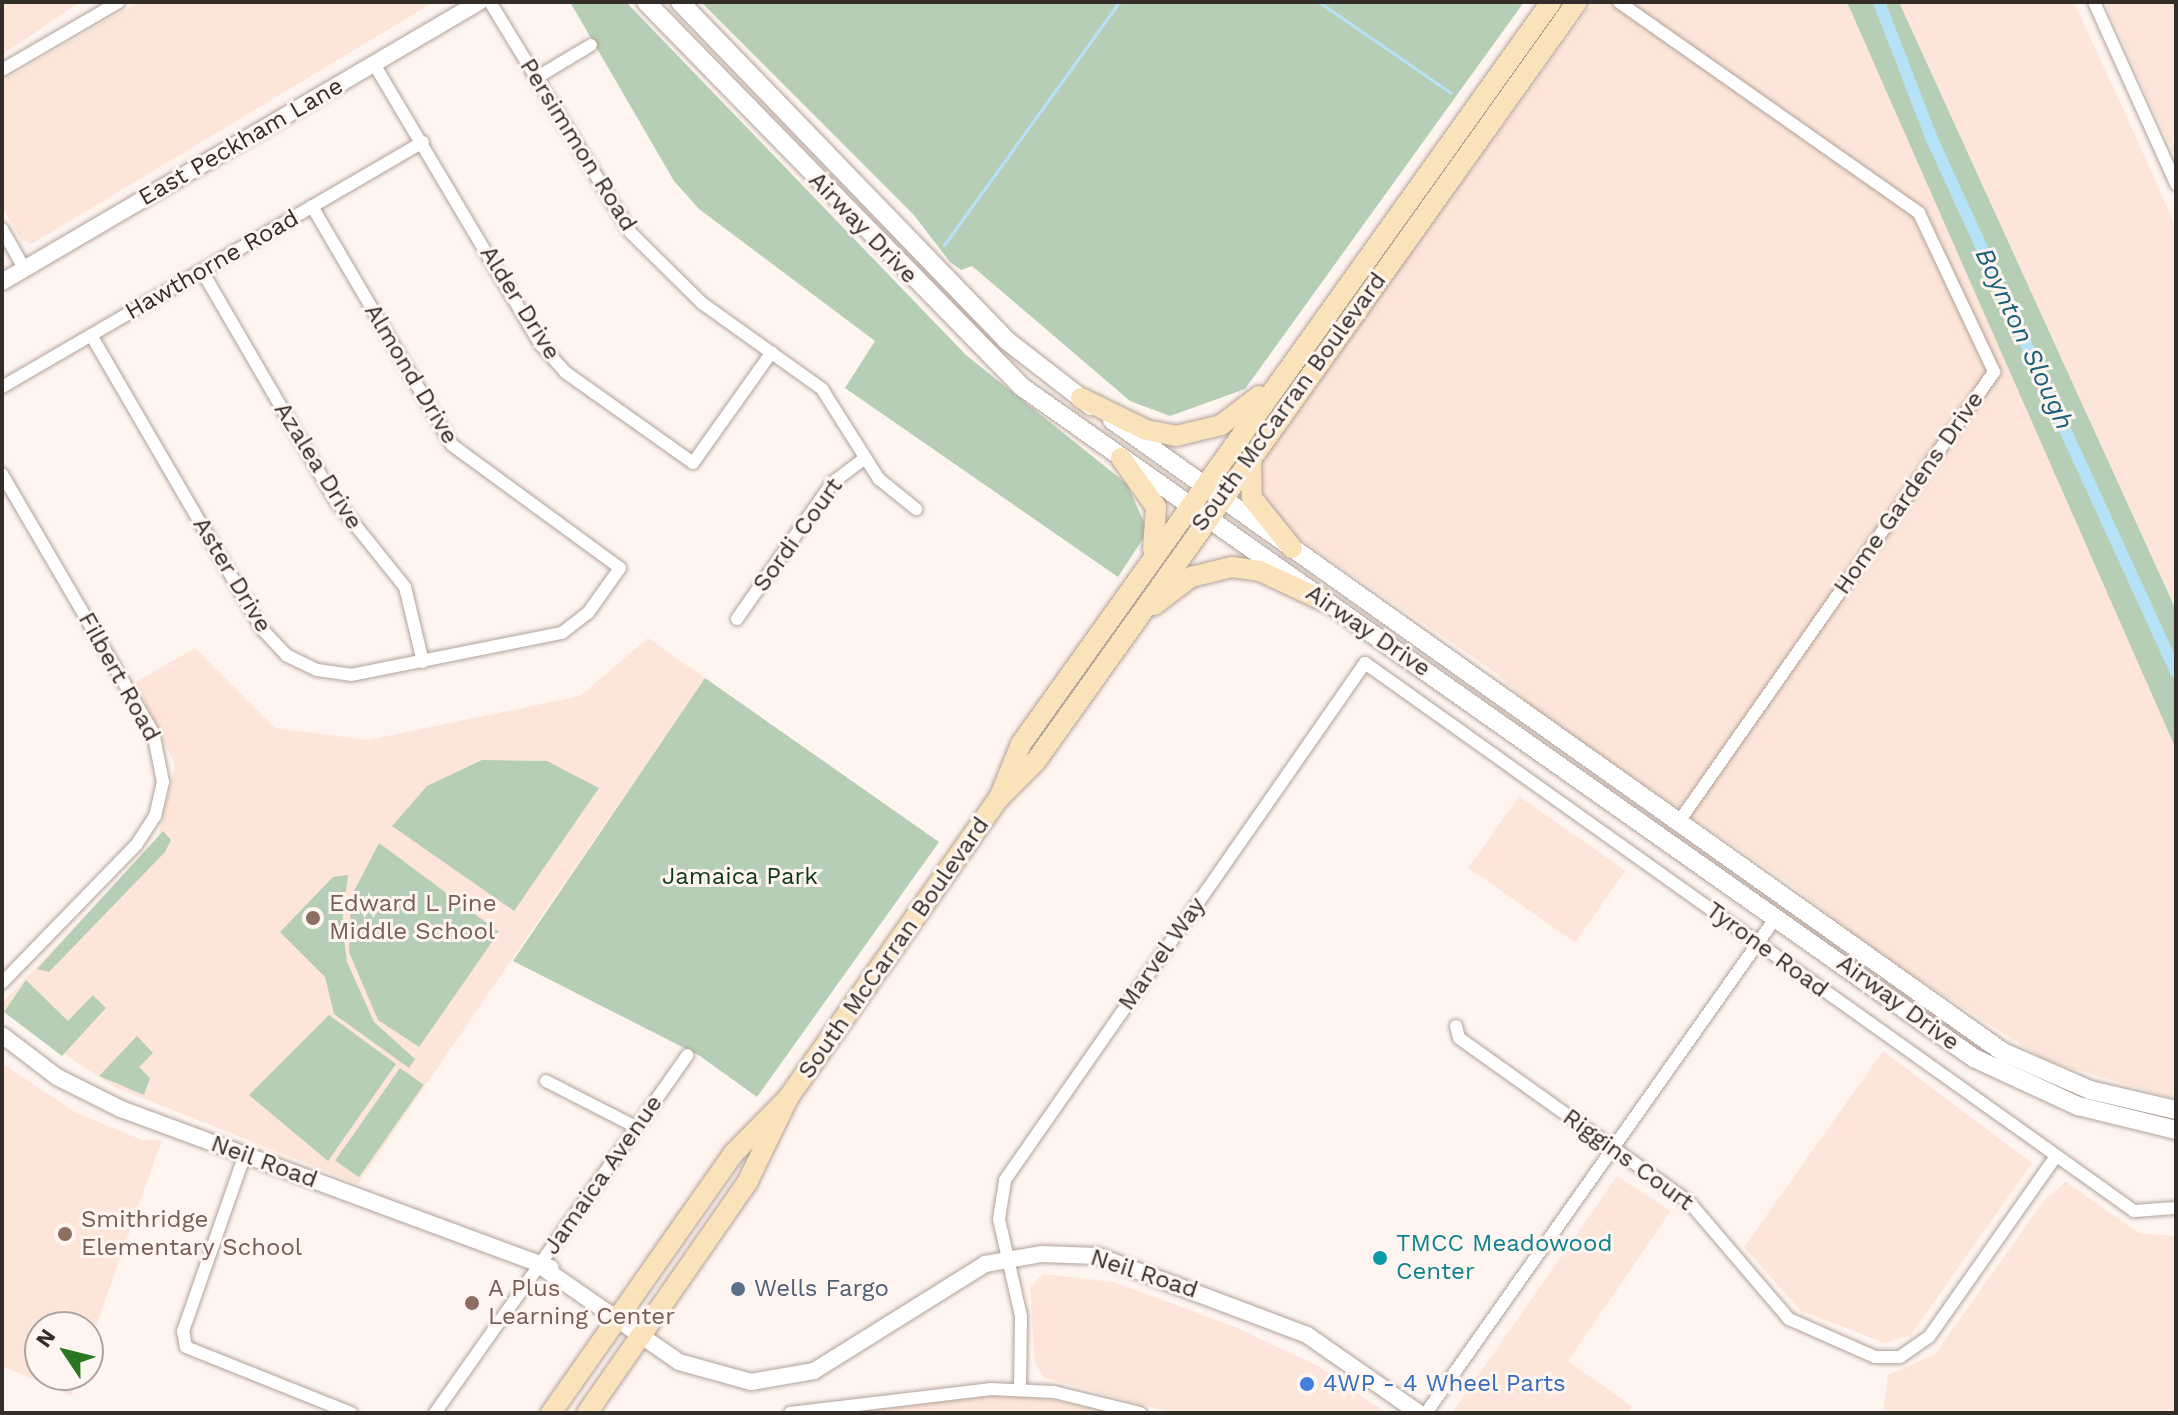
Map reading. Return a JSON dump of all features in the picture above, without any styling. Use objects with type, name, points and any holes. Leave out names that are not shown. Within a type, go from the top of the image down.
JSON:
[{"type":"main road","name":"Airway Drive","points":[[680,2],[997,331],[1081,398],[1897,978],[2034,1067],[2176,1110]]},
{"type":"main road","name":"South McCarran Boulevard","points":[[551,1413],[733,1154],[788,1098],[999,798],[1036,761],[1130,627],[1285,372],[1551,2]]},
{"type":"main road","name":"South McCarran Boulevard","points":[[1212,492],[1252,454],[1577,2]]},
{"type":"main road","name":"Airway Drive","points":[[647,3],[986,357],[1121,458],[1995,1070],[2078,1106],[2176,1130]]},
{"type":"main road","points":[[1081,398],[1146,430],[1191,435],[1236,415],[1285,372]]},
{"type":"main road","points":[[1252,454],[1252,498],[1292,548]]},
{"type":"main road","points":[[1121,458],[1159,516],[1148,564]]},
{"type":"main road","name":"South McCarran Boulevard","points":[[999,798],[1021,744],[1148,564],[1198,512]]},
{"type":"main road","points":[[1130,627],[1177,586],[1218,568],[1260,571],[1324,601]]},
{"type":"main road","points":[[1678,823],[1772,902],[1777,916],[1796,917],[1897,978]]},
{"type":"main road","name":"South McCarran Boulevard","points":[[587,1413],[772,1144],[788,1098]]},
{"type":"street","points":[[2,70],[97,8],[119,2]]},
{"type":"street","name":"Persimmon Road","points":[[490,2],[612,206],[653,258],[822,389],[865,458],[916,509]]},
{"type":"street","name":"Home Gardens Drive","points":[[1619,2],[1914,209],[1994,372],[1678,823]]},
{"type":"street","points":[[2094,2],[2176,184]]},
{"type":"street","name":"East Peckham Lane","points":[[2,282],[374,64],[467,5]]},
{"type":"street","points":[[536,78],[591,45]]},
{"type":"street","name":"Alder Drive","points":[[374,64],[551,359],[693,463],[772,352]]},
{"type":"street","name":"Hawthorne Road","points":[[2,387],[423,142]]},
{"type":"street","name":"Almond Drive","points":[[312,206],[452,445],[620,568]]},
{"type":"street","points":[[2,229],[24,268]]},
{"type":"street","name":"Azalea Drive","points":[[202,271],[336,501],[405,587],[423,662]]},
{"type":"street","name":"Aster Drive","points":[[91,335],[273,643],[301,664],[335,674],[423,662],[562,633],[588,613],[620,568]]},
{"type":"street","name":"Sordi Court","points":[[737,619],[832,483],[865,458]]},
{"type":"street","name":"Filbert Road","points":[[2,474],[153,732],[163,782],[155,816],[137,844],[2,983]]},
{"type":"street","name":"Tyrone Road","points":[[1365,663],[2134,1211],[2176,1208]]},
{"type":"street","name":"Marvel Way","points":[[1020,1389],[1021,1316],[999,1219],[1005,1180],[1365,663]]},
{"type":"street","points":[[1426,1413],[1777,916]]},
{"type":"street","name":"Riggins Court","points":[[1456,1026],[1459,1038],[1705,1217],[1758,1290],[1789,1319],[1887,1358],[1929,1337],[2056,1156]]},
{"type":"street","name":"Neil Road","points":[[2,1035],[99,1100],[539,1265],[640,1335],[717,1378],[795,1378],[838,1358],[948,1282],[1009,1258],[1079,1253],[1138,1267],[1307,1335],[1419,1413]]},
{"type":"street","name":"Jamaica Avenue","points":[[435,1413],[688,1055]]},
{"type":"street","points":[[546,1081],[636,1127]]},
{"type":"street","points":[[245,1154],[183,1331],[186,1347],[351,1413]]},
{"type":"street","points":[[790,1413],[1020,1389],[1140,1413]]},
{"type":"shaded area","points":[[2,2],[76,2],[77,4],[2,55]]},
{"type":"shaded area","points":[[138,2],[434,2],[32,244],[21,240],[2,207],[2,81]]},
{"type":"shaded area","points":[[1593,2],[1855,2],[2176,713],[2176,1099],[2046,1061],[1875,951],[1787,882],[1537,712],[1496,673],[1298,538],[1266,501],[1258,469],[1265,454]]},
{"type":"shaded area","points":[[1899,2],[2074,2],[2130,124],[2176,227],[2176,610]]},
{"type":"shaded area","points":[[2105,2],[2176,2],[2176,158],[2148,98]]},
{"type":"shaded area","name":"Edward L Pine Middle School","points":[[648,638],[705,678],[358,1184],[112,1086],[3,1012],[4,1001],[158,838],[175,765],[136,682],[195,648],[275,728],[368,740],[580,696]]},
{"type":"shaded area","points":[[1519,796],[1625,871],[1575,943],[1469,868]]},
{"type":"shaded area","points":[[1883,1051],[2032,1163],[1911,1335],[1885,1343],[1801,1311],[1744,1247]]},
{"type":"shaded area","name":"Smithridge Elementary School","points":[[2,1063],[75,1112],[142,1140],[162,1140],[101,1311],[24,1311],[24,1376],[2,1366]]},
{"type":"shaded area","points":[[1617,1176],[1671,1211],[1568,1361],[1632,1406],[1627,1413],[1452,1413]]},
{"type":"shaded area","points":[[2066,1182],[2139,1233],[2176,1236],[2176,1413],[1883,1413],[1888,1375],[1935,1354],[2045,1199]]},
{"type":"shaded area","points":[[1043,1274],[1114,1282],[1235,1327],[1316,1365],[1387,1413],[1173,1413],[1045,1378],[1035,1364],[1030,1287]]},
{"type":"shaded area","points":[[1017,1394],[1131,1413],[819,1413],[949,1395]]},
{"type":"green space","points":[[570,2],[626,2],[966,355],[1127,484],[1148,531],[1118,577],[845,388],[875,341],[699,209],[674,181]]},
{"type":"green space","points":[[701,2],[1524,2],[1245,389],[1170,416],[1130,401],[972,266],[961,270],[950,262],[913,214]]},
{"type":"green space","points":[[1847,2],[1899,2],[2176,610],[2176,749]]},
{"type":"green space","name":"Jamaica Park","points":[[705,678],[939,842],[757,1097],[700,1056],[513,961]]},
{"type":"green space","points":[[482,760],[547,761],[599,788],[514,911],[392,826],[427,786]]},
{"type":"green space","points":[[163,831],[171,840],[165,852],[49,972],[37,969]]},
{"type":"green space","points":[[379,843],[499,932],[419,1047],[378,1020],[349,952],[351,897]]},
{"type":"green space","points":[[348,875],[342,925],[347,962],[374,1022],[415,1059],[409,1068],[334,1014],[325,977],[280,932],[333,877]]},
{"type":"green space","points":[[26,980],[68,1021],[93,995],[106,1008],[62,1056],[4,1012]]},
{"type":"green space","points":[[329,1015],[396,1064],[328,1161],[249,1095]]},
{"type":"green space","points":[[137,1036],[153,1053],[139,1067],[150,1078],[144,1095],[99,1076]]},
{"type":"green space","points":[[400,1068],[424,1085],[359,1177],[335,1161]]},
{"type":"waterway","points":[[944,245],[1119,2]]},
{"type":"waterway","points":[[1319,2],[1451,93]]},
{"type":"waterway","name":"Boynton Slough","points":[[1879,2],[1931,137],[2176,672]]},
{"type":"place","name":"Edward L Pine Middle School","points":[[313,918]]},
{"type":"place","name":"Smithridge Elementary School","points":[[65,1234]]},
{"type":"place","name":"TMCC Meadowood Center","points":[[1380,1258]]},
{"type":"place","name":"Wells Fargo","points":[[738,1289]]},
{"type":"place","name":"A Plus Learning Center","points":[[472,1303]]},
{"type":"place","name":"4WP - 4 Wheel Parts","points":[[1307,1384]]}]
